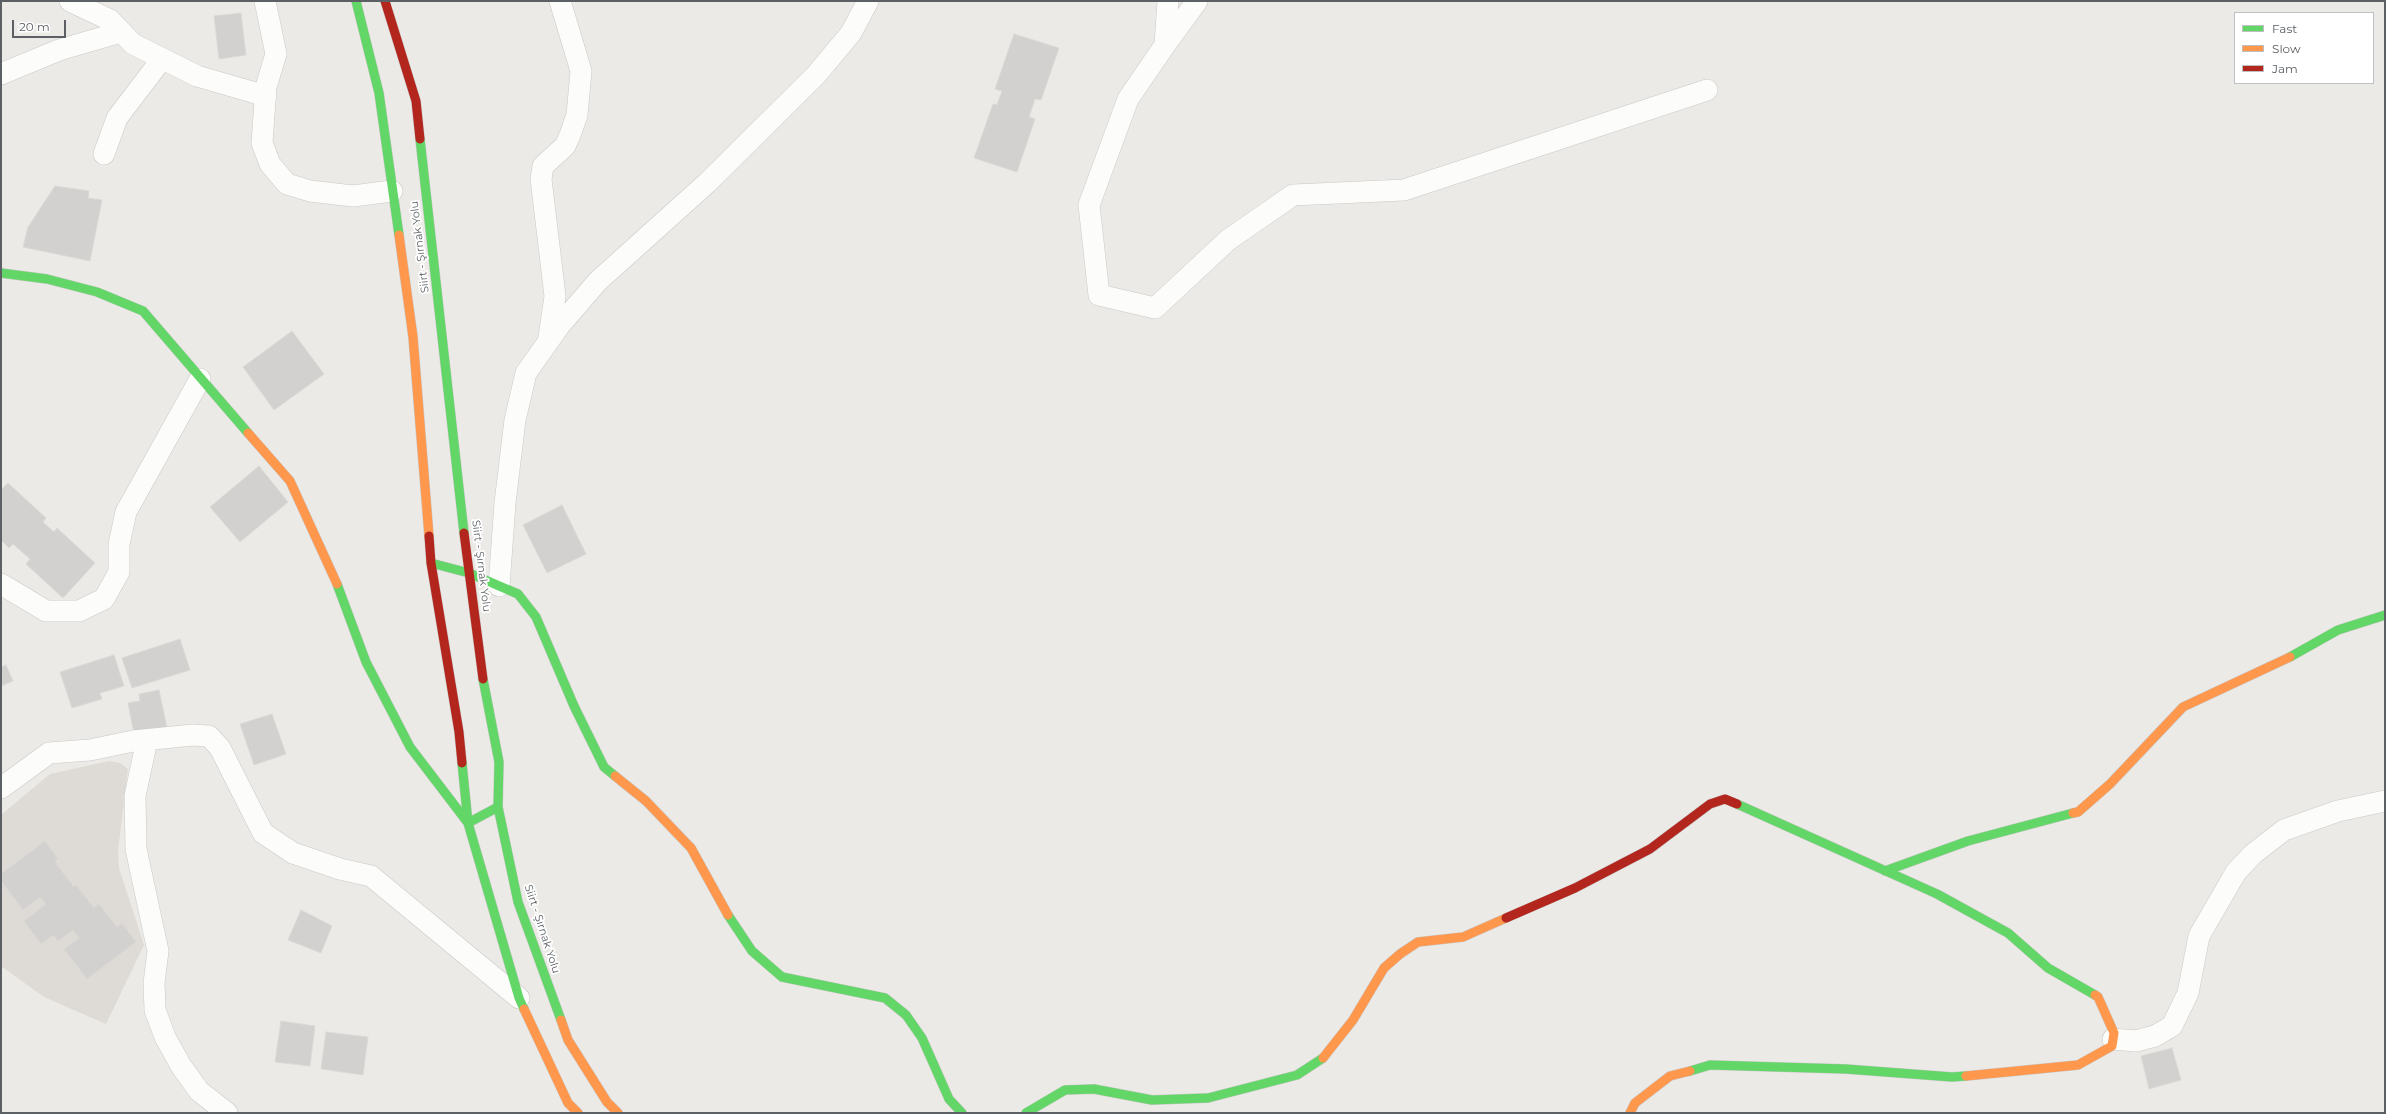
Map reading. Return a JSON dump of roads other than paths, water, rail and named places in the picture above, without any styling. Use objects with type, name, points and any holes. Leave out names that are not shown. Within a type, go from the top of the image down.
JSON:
[{"type":"street","points":[[70,1],[110,20],[133,44],[197,76],[266,96]]},
{"type":"street","points":[[265,1],[276,54],[266,96],[262,143],[270,164],[287,184],[310,191],[353,196],[392,191]]},
{"type":"street","name":"Siirt - Şırnak Yolu","points":[[356,1],[379,93],[413,337],[431,563],[459,732],[468,822],[520,998],[568,1103],[578,1113]]},
{"type":"street","name":"Siirt - Şırnak Yolu","points":[[386,1],[416,101],[469,573],[481,667],[499,762],[498,808],[518,902],[568,1040],[607,1102],[618,1113]]},
{"type":"street","points":[[549,340],[556,296],[541,179],[544,166],[565,146],[570,135],[577,115],[581,71],[560,1]]},
{"type":"street","points":[[500,586],[505,504],[515,420],[526,373],[549,340],[598,281],[707,183],[816,75],[851,33],[868,1]]},
{"type":"street","points":[[1165,45],[1168,1]]},
{"type":"street","points":[[1197,1],[1128,99],[1089,205],[1100,296],[1155,308],[1228,240],[1293,195],[1404,190],[1707,90]]},
{"type":"street","points":[[1,74],[59,50],[121,32]]},
{"type":"street","points":[[104,154],[116,118],[162,59]]},
{"type":"street","points":[[1,273],[48,279],[97,292],[143,311],[200,379],[290,481],[333,573],[366,662],[410,747],[468,822],[498,808]]},
{"type":"street","points":[[1,584],[46,611],[79,611],[104,599],[119,572],[119,544],[126,512],[200,379]]},
{"type":"street","points":[[431,563],[469,573],[518,594],[536,617],[574,706],[604,767],[646,802],[691,848],[725,910],[752,951],[782,977],[885,998],[906,1014],[922,1038],[949,1099],[962,1113]]},
{"type":"street","points":[[1885,871],[1968,841],[2078,812],[2110,784],[2183,707],[2242,678],[2275,665],[2338,630],[2385,615]]},
{"type":"street","points":[[1,788],[49,753],[90,750],[147,740],[193,735],[209,736],[220,748],[263,833],[293,853],[340,870],[371,876],[520,998]]},
{"type":"street","points":[[147,740],[135,796],[136,848],[158,951],[154,983],[155,1010],[165,1037],[181,1066],[200,1091],[228,1113]]},
{"type":"street","points":[[1026,1113],[1065,1090],[1094,1088],[1152,1100],[1208,1098],[1297,1075],[1320,1062],[1353,1020],[1384,968],[1400,954],[1418,942],[1463,937],[1575,888],[1650,849],[1710,804],[1726,800],[1937,894],[2008,933],[2048,968],[2098,997],[2114,1033],[2112,1046],[2078,1065],[1952,1077],[1846,1069],[1710,1065],[1670,1076],[1635,1103],[1630,1113]]},
{"type":"street","points":[[2113,1039],[2136,1041],[2155,1036],[2172,1026],[2188,993],[2199,936],[2236,872],[2253,854],[2284,830],[2338,811],[2385,801]]}]
